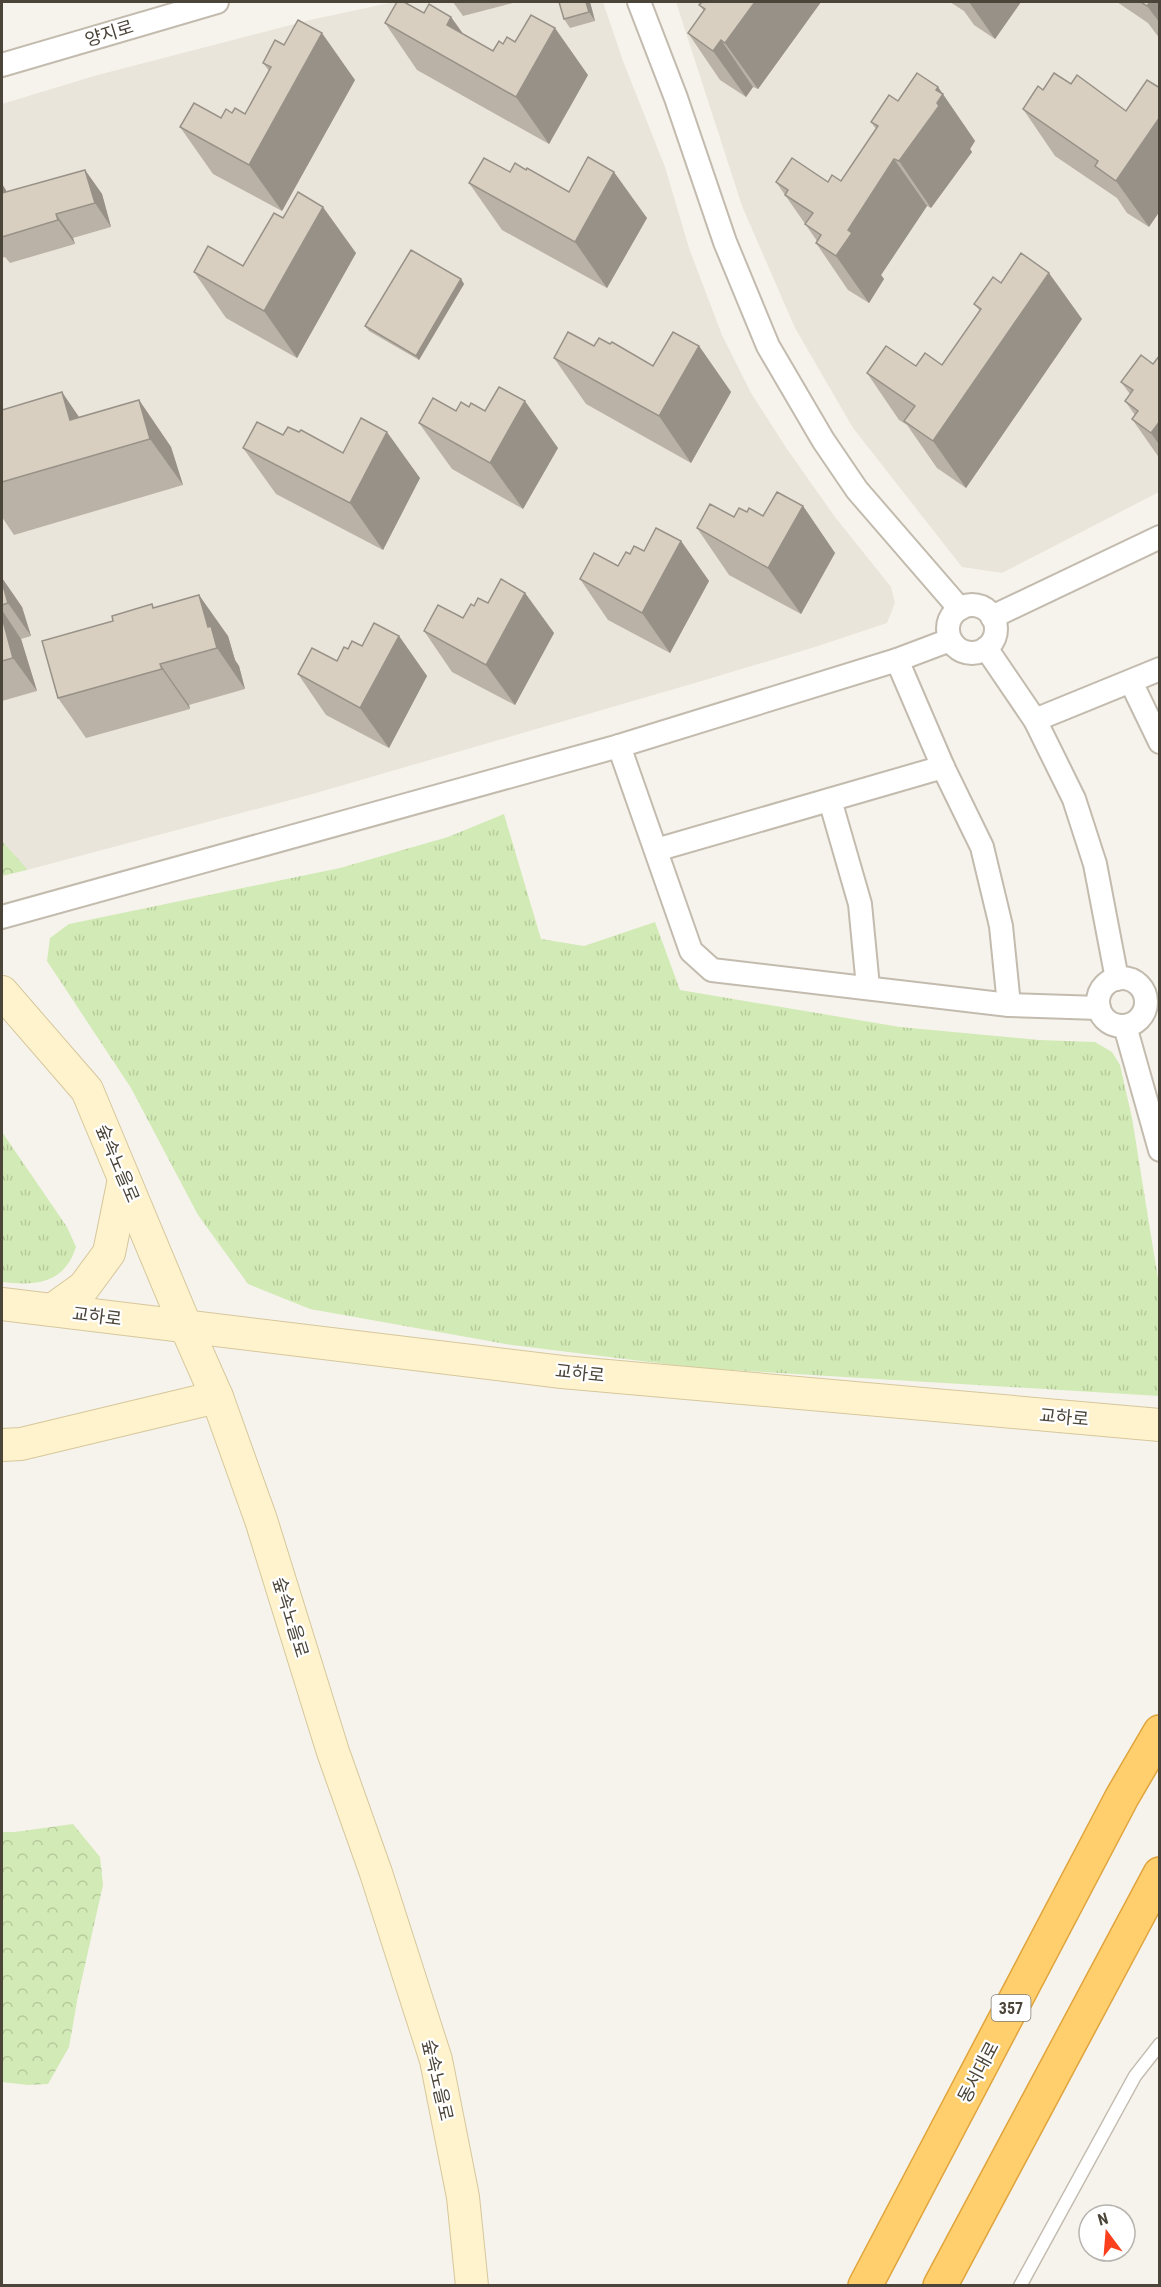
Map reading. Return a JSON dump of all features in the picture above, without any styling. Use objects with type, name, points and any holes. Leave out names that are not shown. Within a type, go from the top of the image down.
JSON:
[{"type":"highway","name":"동서대로","points":[[865,2286],[1116,1807],[1160,1732]]},
{"type":"highway","points":[[940,2286],[1160,1874]]},
{"type":"street","points":[[639,2],[676,98],[725,242],[768,346],[823,440],[857,490],[960,609]]},
{"type":"street","name":"양지로","points":[[2,65],[206,3]]},
{"type":"street","points":[[992,617],[1160,537]]},
{"type":"street","points":[[980,607],[992,617],[995,633],[993,640],[986,648],[975,653],[968,653],[954,646],[950,640],[948,625],[951,617],[960,609],[980,607]]},
{"type":"street","points":[[2,918],[619,746],[897,660],[950,640]]},
{"type":"street","points":[[986,648],[1035,720],[1074,799],[1095,864],[1117,979]]},
{"type":"street","points":[[897,660],[943,767],[982,847],[1001,926],[1009,1005]]},
{"type":"street","points":[[1035,720],[1160,669]]},
{"type":"street","points":[[1131,682],[1160,742]]},
{"type":"street","points":[[619,746],[691,951],[712,970],[1009,1005],[1099,1008]]},
{"type":"street","points":[[656,850],[943,767]]},
{"type":"street","points":[[830,800],[860,904],[868,987]]},
{"type":"street","points":[[1117,979],[1130,979],[1152,995],[1139,1019],[1125,1026],[1110,1023],[1104,1018],[1099,1008],[1098,997],[1101,990],[1107,983],[1117,979]]},
{"type":"street","name":"숲속노을로","points":[[2,992],[87,1090],[217,1397],[261,1520],[333,1752],[376,1873],[436,2060],[463,2197],[472,2286]]},
{"type":"street","points":[[1125,1026],[1160,1150]]},
{"type":"street","points":[[52,1310],[84,1287],[109,1253],[124,1179]]},
{"type":"street","name":"교하로","points":[[2,1304],[562,1372],[1160,1425]]},
{"type":"street","points":[[2,1445],[21,1444],[217,1397]]},
{"type":"lane","points":[[1020,2286],[1135,2076],[1160,2044]]},
{"type":"shaded area","points":[[394,2],[603,2],[623,61],[665,167],[689,248],[722,335],[751,393],[787,449],[835,517],[891,587],[895,603],[887,623],[695,683],[309,795],[27,870],[2,841],[2,104],[94,76],[310,20]]},
{"type":"shaded area","points":[[676,2],[1159,2],[1159,492],[1002,573],[962,567],[853,428],[795,328],[742,206]]},
{"type":"green space","points":[[504,814],[541,939],[584,946],[655,922],[680,990],[900,1027],[1039,1040],[1095,1042],[1112,1052],[1120,1065],[1132,1118],[1159,1285],[1159,1396],[698,1368],[512,1345],[310,1309],[248,1284],[198,1215],[131,1088],[47,961],[50,938],[69,924],[340,868],[448,837]]},
{"type":"green space","points":[[2,841],[27,869],[27,870],[2,876]]},
{"type":"green space","points":[[2,1132],[67,1227],[76,1247],[64,1269],[47,1280],[26,1283],[2,1282]]},
{"type":"green space","points":[[73,1824],[100,1857],[103,1885],[69,2047],[48,2084],[28,2085],[2,2082],[2,1832]]},
{"type":"building","points":[[397,2],[404,2],[424,13],[429,4],[451,17],[447,25],[493,51],[499,41],[503,44],[507,37],[515,42],[531,15],[555,28],[516,97],[385,23]]},
{"type":"building","points":[[559,2],[586,2],[589,12],[564,19]]},
{"type":"building","points":[[702,2],[755,2],[725,43],[721,40],[713,51],[688,33],[705,9],[699,5]]},
{"type":"building","points":[[298,20],[322,33],[249,165],[180,127],[194,103],[221,118],[226,109],[232,113],[235,108],[245,114],[271,67],[263,63],[275,40],[284,45]]},
{"type":"building","points":[[917,73],[938,87],[936,90],[943,94],[937,103],[939,106],[899,161],[894,159],[848,230],[852,233],[836,256],[816,243],[821,235],[805,224],[813,213],[785,195],[788,190],[776,182],[792,158],[828,182],[832,175],[841,181],[878,126],[871,122],[889,95],[898,101]]},
{"type":"building","points":[[1054,73],[1071,84],[1077,75],[1126,111],[1147,80],[1160,88],[1160,117],[1116,181],[1095,166],[1098,161],[1023,109],[1038,86],[1043,90]]},
{"type":"building","points":[[588,157],[614,172],[575,242],[469,183],[484,158],[510,172],[515,163],[569,192]]},
{"type":"building","points":[[85,170],[95,203],[56,214],[58,220],[2,237],[2,193]]},
{"type":"building","points":[[298,192],[323,207],[264,311],[194,272],[208,246],[243,266],[274,213],[283,218]]},
{"type":"building","points":[[411,250],[461,279],[416,356],[365,326]]},
{"type":"building","points":[[1021,253],[1049,273],[933,441],[904,421],[915,406],[867,373],[886,346],[916,366],[925,353],[942,365],[981,309],[974,304],[993,277],[1001,283]]},
{"type":"building","points":[[568,332],[594,346],[599,338],[610,344],[612,342],[653,366],[673,332],[699,346],[659,416],[554,358]]},
{"type":"building","points":[[1141,355],[1153,364],[1160,355],[1160,421],[1151,433],[1132,419],[1138,411],[1125,401],[1133,390],[1121,382]]},
{"type":"building","points":[[499,387],[525,401],[490,463],[419,423],[433,398],[456,411],[461,402],[469,407],[471,403],[485,411]]},
{"type":"building","points":[[62,392],[70,420],[139,400],[150,439],[2,482],[2,410]]},
{"type":"building","points":[[361,418],[387,432],[350,503],[243,448],[257,422],[283,435],[288,427],[299,432],[301,430],[343,453]]},
{"type":"building","points":[[777,492],[803,506],[768,568],[697,528],[710,504],[734,517],[739,508],[747,512],[749,508],[763,516]]},
{"type":"building","points":[[656,528],[681,541],[642,613],[580,579],[594,553],[618,566],[626,552],[630,554],[634,546],[644,551]]},
{"type":"building","points":[[501,579],[525,593],[486,665],[424,631],[438,605],[463,618],[471,604],[474,606],[478,598],[488,603]]},
{"type":"building","points":[[2,582],[8,603],[2,605]]},
{"type":"building","points":[[199,595],[217,648],[160,664],[162,669],[58,698],[42,641],[113,621],[112,616],[152,604],[153,608]]},
{"type":"building","points":[[2,617],[13,658],[2,661]]},
{"type":"building","points":[[374,623],[399,636],[360,708],[298,674],[312,648],[337,661],[344,647],[348,649],[352,641],[362,646]]}]
